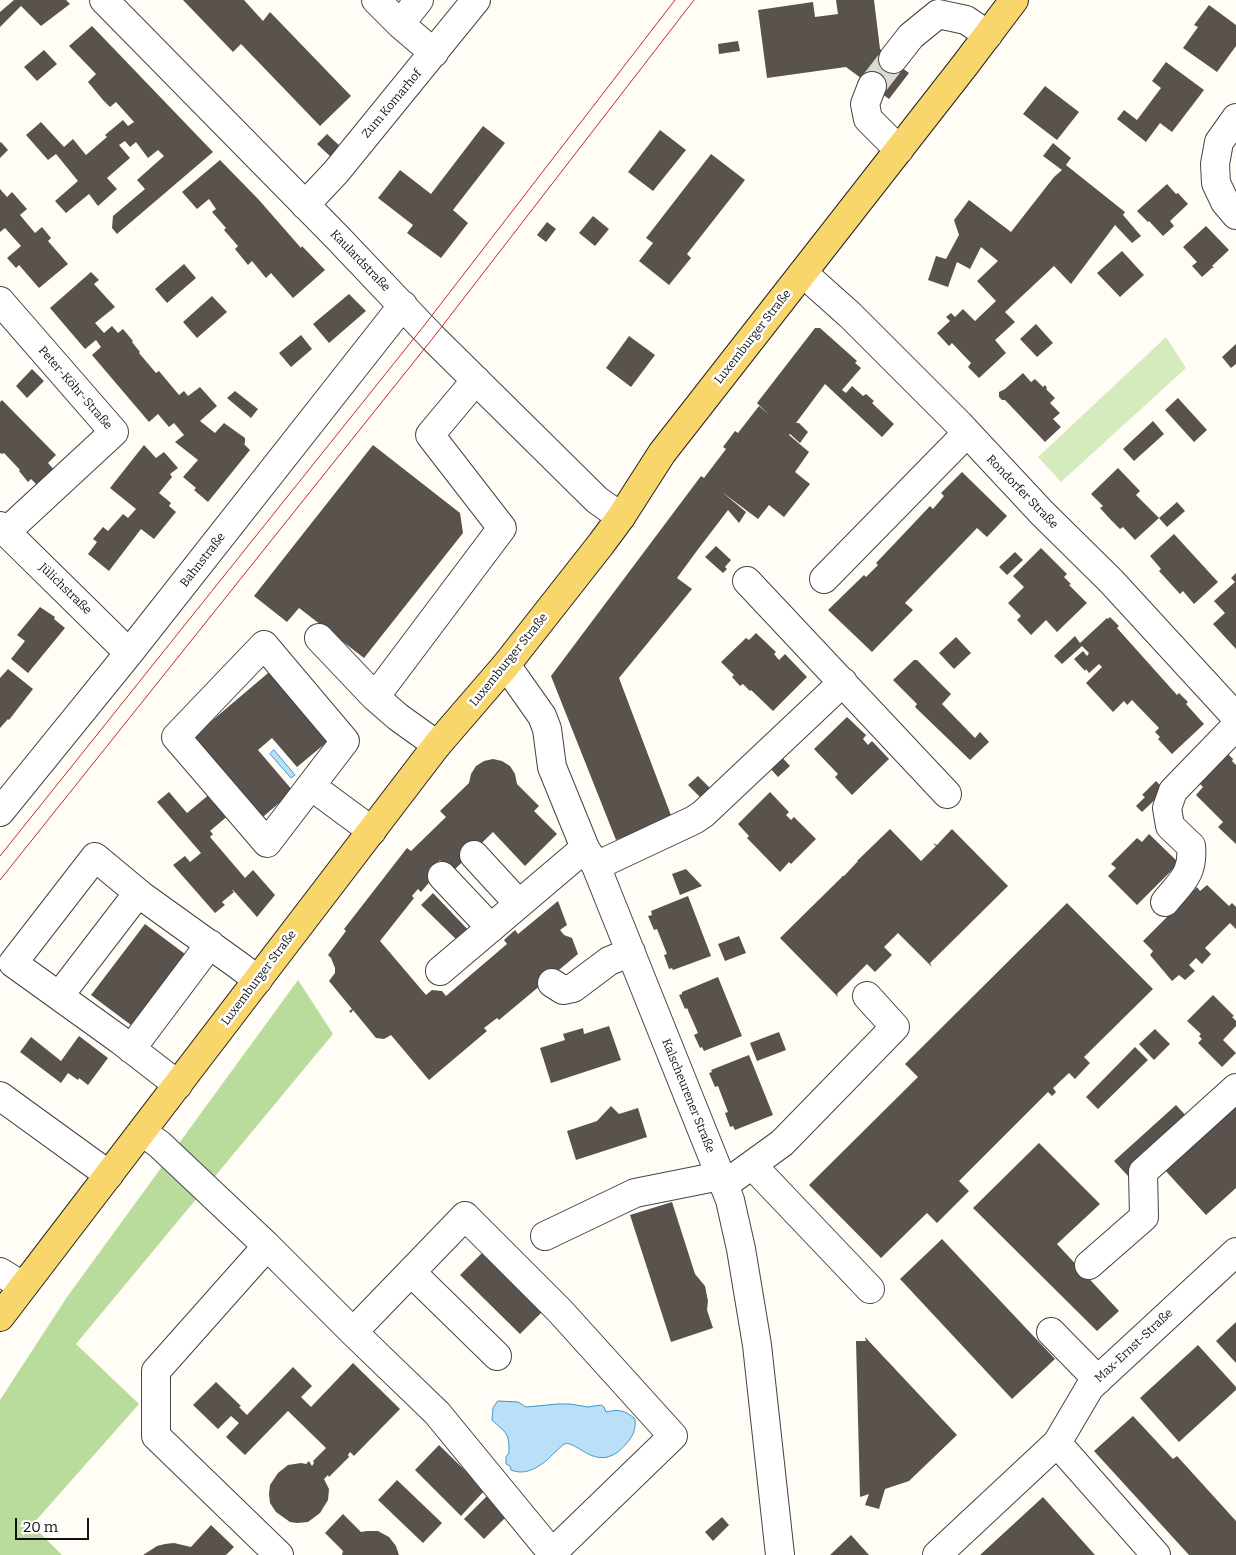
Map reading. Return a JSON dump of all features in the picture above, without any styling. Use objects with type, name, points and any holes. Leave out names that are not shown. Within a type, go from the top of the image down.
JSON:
[{"type":"main road","name":"Luxemburger Straße","points":[[0,1317],[437,746],[506,665],[621,517],[662,453],[1014,0]]},
{"type":"street","name":"Kaulardstraße","points":[[104,0],[403,305],[433,338],[597,500],[621,517]]},
{"type":"street","points":[[376,0],[400,24],[434,53]]},
{"type":"street","points":[[400,24],[419,0]]},
{"type":"street","name":"Zum Komarhof","points":[[305,205],[336,172],[476,0]]},
{"type":"street","points":[[893,59],[911,36],[938,14],[966,20],[988,35]]},
{"type":"street","points":[[872,86],[865,104],[868,119],[899,150]]},
{"type":"street","points":[[1236,118],[1219,142],[1215,164],[1216,183],[1225,202],[1236,216]]},
{"type":"street","name":"Rondorfer Straße","points":[[803,273],[850,315],[967,433],[1042,513],[1111,581],[1236,717]]},
{"type":"street","name":"Peter-Köhr-Straße","points":[[0,301],[114,432],[3,529]]},
{"type":"street","name":"Bahnstraße","points":[[0,812],[129,653],[403,305]]},
{"type":"street","points":[[375,697],[502,528],[430,436],[476,380]]},
{"type":"street","points":[[824,579],[967,433]]},
{"type":"street","name":"Jülichstraße","points":[[3,529],[129,653]]},
{"type":"street","points":[[748,581],[947,794]]},
{"type":"street","points":[[319,638],[375,697],[437,746]]},
{"type":"street","points":[[264,645],[345,741],[311,786],[267,843],[176,737],[264,645]]},
{"type":"street","name":"Kalscheurener Straße","points":[[506,665],[542,716],[547,730],[552,767],[631,952],[730,1200],[741,1249],[757,1345],[780,1555]]},
{"type":"street","points":[[440,971],[490,928],[518,893],[588,850],[694,820],[703,814],[843,682]]},
{"type":"street","points":[[1164,902],[1189,871],[1192,859],[1191,846],[1170,826],[1167,808],[1173,791],[1236,726]]},
{"type":"street","points":[[311,786],[372,831]]},
{"type":"street","points":[[474,855],[518,893]]},
{"type":"street","points":[[178,1085],[13,963],[95,858],[138,893],[258,980]]},
{"type":"street","points":[[442,876],[490,928]]},
{"type":"street","points":[[59,996],[138,893]]},
{"type":"street","points":[[131,1049],[210,944]]},
{"type":"street","points":[[552,983],[563,990],[572,988],[609,961],[631,952]]},
{"type":"street","points":[[545,1236],[635,1193],[722,1180],[752,1165],[782,1143],[895,1027],[867,996]]},
{"type":"street","points":[[1089,1266],[1144,1217],[1143,1172],[1236,1088]]},
{"type":"street","points":[[0,1096],[109,1175]]},
{"type":"street","points":[[142,1132],[158,1144],[267,1246],[353,1332],[437,1413],[551,1554],[673,1436],[560,1311],[465,1216],[353,1332]]},
{"type":"street","points":[[752,1165],[870,1289]]},
{"type":"street","points":[[267,1246],[156,1370],[156,1436],[278,1555]]},
{"type":"street","name":"Max-Ernst-Straße","points":[[937,1555],[1057,1443],[1090,1387],[1236,1252]]},
{"type":"street","points":[[0,1272],[23,1286]]},
{"type":"street","points":[[411,1272],[497,1356]]},
{"type":"street","points":[[1050,1332],[1098,1380]]},
{"type":"street","points":[[1057,1443],[1156,1555]]},
{"type":"green space","points":[[1166,337],[1186,368],[1061,482],[1038,457]]},
{"type":"green space","points":[[298,980],[333,1034],[76,1344],[139,1404],[32,1525],[62,1555],[0,1555],[0,1400],[67,1297]]},
{"type":"water","points":[[274,750],[295,775],[291,778],[270,754]]},
{"type":"water","points":[[498,1401],[518,1402],[526,1407],[558,1404],[588,1407],[601,1405],[606,1412],[622,1411],[635,1419],[634,1430],[626,1444],[616,1453],[606,1457],[589,1455],[569,1444],[564,1444],[546,1461],[535,1468],[529,1471],[517,1472],[511,1470],[510,1466],[506,1464],[506,1457],[509,1453],[508,1437],[492,1420],[493,1408]]},
{"type":"building","points":[[14,0],[66,0],[70,4],[41,26],[21,6],[0,27],[0,12]]},
{"type":"building","points":[[183,0],[244,0],[263,21],[270,12],[351,96],[320,126],[241,44],[233,52]]},
{"type":"building","points":[[836,0],[874,0],[880,49],[909,73],[889,99],[846,67],[767,78],[758,10],[813,2],[815,17],[838,14]]},
{"type":"building","points":[[1209,5],[1236,25],[1236,46],[1217,72],[1183,48],[1198,27],[1194,25]]},
{"type":"building","points":[[92,26],[213,152],[117,234],[112,228],[113,216],[145,189],[137,180],[164,156],[158,150],[148,158],[136,142],[130,147],[125,141],[119,145],[130,158],[107,178],[117,189],[98,206],[89,194],[66,213],[55,201],[78,181],[56,154],[48,160],[26,135],[41,122],[64,147],[73,139],[86,155],[123,120],[128,126],[134,122],[116,102],[110,107],[103,100],[88,82],[96,74],[69,46]]},
{"type":"building","points":[[738,41],[740,51],[719,54],[718,44]]},
{"type":"building","points":[[44,50],[57,64],[37,81],[24,67]]},
{"type":"building","points":[[1166,62],[1204,90],[1172,132],[1160,123],[1146,142],[1117,119],[1124,110],[1137,120],[1161,88],[1152,81]]},
{"type":"building","points":[[1045,86],[1079,112],[1057,140],[1023,114]]},
{"type":"building","points":[[483,126],[505,143],[453,210],[468,223],[441,258],[407,233],[413,225],[378,198],[400,170],[431,194]]},
{"type":"building","points":[[660,130],[686,150],[653,191],[628,172]]},
{"type":"building","points":[[327,134],[342,148],[332,158],[317,144]]},
{"type":"building","points":[[0,143],[8,150],[0,158]]},
{"type":"building","points":[[1053,143],[1071,158],[1066,165],[1125,212],[1123,215],[1141,236],[1132,243],[1115,225],[1071,284],[1054,266],[1005,312],[1015,322],[995,340],[1006,353],[979,378],[968,367],[971,363],[952,343],[949,346],[937,333],[950,321],[946,317],[951,313],[955,317],[963,309],[975,321],[996,301],[977,281],[998,261],[981,247],[970,269],[957,262],[948,287],[928,280],[936,256],[946,259],[959,235],[954,220],[969,200],[1011,232],[1054,177],[1062,170],[1043,156]]},
{"type":"building","points":[[711,154],[745,180],[687,254],[691,258],[669,285],[639,261],[653,243],[646,238]]},
{"type":"building","points":[[220,160],[259,200],[301,248],[302,246],[325,270],[293,298],[271,273],[266,278],[252,261],[248,265],[235,249],[238,246],[224,230],[226,228],[212,212],[216,209],[209,199],[197,209],[182,192]]},
{"type":"building","points":[[1167,184],[1188,204],[1170,221],[1174,226],[1163,236],[1137,211]]},
{"type":"building","points":[[0,189],[7,197],[12,192],[27,209],[20,215],[35,233],[42,227],[51,238],[48,241],[68,264],[39,288],[19,265],[16,268],[7,258],[21,246],[5,228],[0,232]]},
{"type":"building","points":[[593,216],[609,229],[595,246],[579,233]]},
{"type":"building","points":[[547,222],[556,229],[546,242],[537,235]]},
{"type":"building","points":[[1206,226],[1229,250],[1212,266],[1214,268],[1202,277],[1192,266],[1197,262],[1183,247]]},
{"type":"building","points":[[1122,251],[1144,275],[1120,297],[1097,273]]},
{"type":"building","points":[[184,264],[196,278],[167,303],[155,289]]},
{"type":"building","points":[[91,272],[99,280],[94,284],[115,307],[95,323],[104,333],[112,326],[118,333],[123,329],[133,341],[139,353],[156,373],[159,371],[179,395],[184,391],[188,396],[200,387],[217,406],[200,421],[215,433],[224,423],[245,438],[244,444],[250,450],[208,502],[183,477],[198,460],[175,442],[184,435],[174,423],[169,427],[158,414],[149,422],[92,355],[101,347],[96,340],[85,349],[50,308]]},
{"type":"building","points":[[349,294],[366,311],[329,343],[313,324]]},
{"type":"building","points":[[212,296],[227,312],[197,338],[183,322]]},
{"type":"building","points":[[1036,324],[1053,343],[1037,357],[1020,339]]},
{"type":"building","points":[[815,328],[820,328],[857,361],[855,363],[861,368],[842,390],[846,393],[852,386],[863,396],[866,394],[874,401],[872,403],[894,424],[882,437],[825,384],[796,423],[799,423],[808,432],[800,443],[789,435],[809,452],[795,472],[810,484],[784,517],[769,505],[758,519],[722,492],[746,512],[739,523],[728,510],[677,578],[692,589],[619,678],[672,818],[616,840],[551,676],[701,476],[704,478],[726,449],[723,447],[735,431],[738,433],[759,406],[769,415],[757,403]]},
{"type":"building","points":[[301,335],[312,349],[291,367],[279,353]]},
{"type":"building","points":[[629,336],[655,355],[631,387],[606,368]]},
{"type":"building","points":[[1236,344],[1236,364],[1231,368],[1222,357]]},
{"type":"building","points":[[32,369],[44,381],[27,398],[16,386]]},
{"type":"building","points":[[1023,373],[1031,382],[1035,379],[1043,387],[1045,385],[1046,389],[1055,398],[1050,403],[1060,413],[1053,419],[1061,427],[1045,442],[1005,400],[999,397],[999,392]]},
{"type":"building","points":[[235,391],[258,409],[251,418],[227,398]]},
{"type":"building","points":[[1178,398],[1207,430],[1194,442],[1165,410]]},
{"type":"building","points":[[2,400],[56,455],[48,463],[55,471],[39,487],[31,479],[28,482],[4,453],[0,453],[0,402]]},
{"type":"building","points":[[1153,421],[1164,434],[1134,461],[1123,449]]},
{"type":"building","points":[[144,445],[156,458],[164,452],[178,468],[170,474],[172,477],[159,493],[171,503],[169,506],[176,512],[154,539],[141,529],[109,571],[88,554],[97,542],[93,539],[103,527],[108,531],[123,514],[128,518],[136,509],[110,488]]},
{"type":"building","points":[[373,445],[460,513],[463,533],[364,658],[299,608],[287,622],[254,596]]},
{"type":"building","points":[[1118,468],[1140,491],[1136,495],[1159,518],[1135,540],[1123,527],[1120,529],[1110,519],[1100,508],[1103,506],[1091,494]]},
{"type":"building","points":[[962,472],[1007,516],[987,537],[977,528],[905,603],[913,610],[872,652],[828,610],[864,575],[866,577],[878,565],[876,563],[930,506],[933,509],[944,496],[941,493]]},
{"type":"building","points":[[1177,502],[1185,511],[1167,527],[1159,518]]},
{"type":"building","points":[[1174,534],[1218,582],[1194,604],[1183,591],[1180,594],[1159,571],[1161,569],[1150,556]]},
{"type":"building","points":[[716,546],[731,560],[723,573],[705,557]]},
{"type":"building","points":[[1041,548],[1067,574],[1064,577],[1071,584],[1069,585],[1087,603],[1057,632],[1046,620],[1031,635],[1017,620],[1021,616],[1008,603],[1024,587],[1013,576]]},
{"type":"building","points":[[1015,552],[1023,560],[1007,575],[999,567]]},
{"type":"building","points":[[1236,573],[1236,649],[1213,624],[1225,613],[1214,601],[1235,582],[1231,578]]},
{"type":"building","points":[[40,607],[55,617],[54,619],[65,628],[28,673],[11,659],[25,641],[17,635]]},
{"type":"building","points":[[1110,617],[1119,626],[1117,628],[1177,695],[1179,693],[1188,702],[1186,704],[1204,724],[1172,754],[1158,739],[1160,737],[1155,732],[1159,728],[1132,700],[1127,705],[1124,701],[1113,712],[1086,683],[1102,667],[1099,664],[1089,673],[1086,669],[1085,671],[1074,659],[1083,651],[1087,656],[1089,653],[1082,646],[1062,664],[1054,656],[1075,636],[1080,643]]},
{"type":"building","points":[[756,633],[776,652],[774,654],[779,660],[785,654],[807,677],[773,711],[751,690],[743,684],[740,686],[732,677],[734,675],[721,662],[746,638],[749,640]]},
{"type":"building","points":[[956,637],[971,653],[954,669],[939,653]]},
{"type":"building","points":[[914,660],[917,660],[951,694],[942,704],[975,738],[980,732],[989,742],[970,760],[915,707],[917,704],[893,680]]},
{"type":"building","points":[[274,668],[333,737],[297,767],[272,738],[258,750],[293,791],[257,822],[188,741]]},
{"type":"building","points":[[8,669],[33,689],[9,720],[0,728],[0,678]]},
{"type":"building","points":[[847,717],[866,735],[863,739],[868,745],[872,741],[889,759],[852,795],[835,777],[838,774],[814,749]]},
{"type":"building","points":[[1224,750],[1236,765],[1236,844],[1218,827],[1223,822],[1196,795],[1203,787],[1195,779]]},
{"type":"building","points":[[779,754],[790,766],[778,777],[768,766]]},
{"type":"building","points":[[493,759],[502,761],[510,766],[515,774],[517,784],[539,806],[534,811],[557,834],[525,866],[493,832],[451,873],[440,860],[429,875],[433,878],[421,892],[418,889],[412,896],[414,898],[380,941],[426,995],[432,990],[442,991],[446,996],[507,944],[504,940],[515,930],[518,934],[558,901],[567,925],[560,930],[564,935],[572,938],[578,954],[499,1020],[497,1018],[484,1028],[487,1031],[429,1080],[391,1035],[384,1039],[376,1038],[353,1010],[351,1013],[349,1011],[352,1009],[329,981],[335,973],[335,968],[328,955],[346,931],[344,929],[407,848],[411,851],[446,817],[440,811],[469,783],[471,774],[476,766],[484,761]]},
{"type":"building","points":[[698,776],[712,790],[702,799],[688,785]]},
{"type":"building","points":[[1156,781],[1165,790],[1142,812],[1136,806],[1145,797],[1142,795]]},
{"type":"building","points":[[169,792],[187,813],[211,793],[230,814],[210,831],[213,834],[210,837],[245,878],[253,870],[275,895],[257,917],[233,890],[234,892],[222,902],[225,905],[215,913],[173,865],[185,856],[190,862],[201,853],[157,802]]},
{"type":"building","points":[[770,792],[789,812],[786,815],[791,820],[794,817],[816,839],[791,864],[789,862],[780,872],[747,838],[749,836],[738,824]]},
{"type":"building","points":[[890,829],[921,861],[936,846],[933,843],[937,845],[952,829],[1008,886],[930,963],[932,967],[898,933],[884,947],[892,955],[875,972],[867,964],[837,994],[838,997],[780,938]]},
{"type":"building","points":[[1149,834],[1179,863],[1137,905],[1108,876],[1116,868],[1111,864],[1137,838],[1142,842]]},
{"type":"building","points":[[686,869],[702,886],[680,895],[672,874]]},
{"type":"building","points":[[1207,885],[1229,906],[1232,903],[1236,907],[1236,929],[1230,923],[1205,948],[1211,954],[1202,964],[1196,958],[1189,965],[1195,971],[1185,980],[1179,975],[1172,981],[1150,955],[1153,951],[1143,941],[1197,887],[1200,891]]},
{"type":"building","points":[[433,893],[471,933],[460,943],[421,905]]},
{"type":"building","points":[[688,896],[711,956],[673,970],[672,968],[669,969],[664,955],[667,954],[657,929],[654,930],[648,916],[652,915],[651,911]]},
{"type":"building","points":[[1067,903],[1153,989],[1084,1057],[1090,1063],[1075,1079],[1069,1073],[1053,1088],[1056,1092],[1052,1096],[1048,1092],[959,1181],[969,1191],[937,1223],[927,1213],[881,1258],[809,1185],[918,1077],[905,1064]]},
{"type":"building","points":[[145,924],[185,954],[161,985],[167,990],[161,998],[155,994],[131,1025],[91,995]]},
{"type":"building","points":[[739,936],[746,953],[725,961],[718,944]]},
{"type":"building","points":[[718,977],[742,1036],[704,1051],[702,1047],[700,1048],[694,1035],[698,1033],[679,995]]},
{"type":"building","points":[[1213,995],[1234,1016],[1232,1017],[1236,1021],[1236,1026],[1223,1040],[1236,1053],[1222,1067],[1198,1043],[1202,1039],[1199,1036],[1201,1034],[1187,1021]]},
{"type":"building","points":[[609,1026],[621,1060],[551,1083],[540,1048],[565,1040],[563,1034],[583,1028],[584,1034]]},
{"type":"building","points":[[1155,1029],[1170,1044],[1154,1060],[1139,1044]]},
{"type":"building","points":[[779,1032],[786,1050],[757,1061],[750,1043]]},
{"type":"building","points":[[79,1036],[108,1058],[88,1085],[68,1073],[61,1083],[20,1052],[31,1037],[61,1061]]},
{"type":"building","points":[[1135,1047],[1148,1060],[1098,1109],[1086,1097]]},
{"type":"building","points":[[749,1055],[773,1115],[735,1130],[733,1126],[730,1127],[725,1113],[728,1112],[718,1086],[715,1087],[709,1073],[712,1072],[711,1070]]},
{"type":"building","points":[[1236,1101],[1236,1188],[1206,1215],[1163,1168]]},
{"type":"building","points":[[1176,1105],[1190,1120],[1129,1177],[1114,1161]]},
{"type":"building","points":[[611,1106],[619,1114],[638,1108],[647,1137],[576,1160],[567,1131],[597,1121]]},
{"type":"building","points":[[1039,1143],[1100,1204],[1057,1244],[1119,1311],[1097,1331],[973,1208]]},
{"type":"building","points":[[672,1202],[695,1274],[705,1286],[708,1301],[707,1310],[713,1328],[671,1342],[630,1215]]},
{"type":"building","points":[[942,1239],[1055,1359],[1012,1399],[900,1279]]},
{"type":"building","points":[[484,1251],[543,1311],[520,1334],[460,1275]]},
{"type":"building","points":[[1236,1322],[1236,1363],[1216,1341]]},
{"type":"building","points":[[865,1337],[957,1435],[909,1481],[885,1489],[879,1509],[865,1505],[869,1494],[860,1497],[856,1341],[866,1341]]},
{"type":"building","points":[[1198,1345],[1236,1387],[1236,1390],[1179,1442],[1140,1398]]},
{"type":"building","points":[[353,1363],[400,1409],[354,1456],[350,1452],[349,1457],[329,1477],[328,1475],[324,1479],[329,1489],[328,1500],[320,1513],[308,1522],[290,1522],[276,1512],[270,1503],[270,1485],[278,1473],[288,1465],[306,1464],[309,1461],[312,1466],[313,1461],[326,1448],[288,1411],[245,1455],[226,1437],[239,1423],[231,1416],[218,1429],[193,1405],[216,1382],[241,1406],[239,1407],[247,1415],[293,1367],[312,1386],[301,1397],[311,1407]]},
{"type":"building","points":[[1133,1416],[1173,1459],[1177,1456],[1236,1521],[1236,1555],[1189,1555],[1094,1451]]},
{"type":"building","points":[[439,1445],[485,1490],[461,1516],[415,1470]]},
{"type":"building","points":[[397,1480],[442,1523],[423,1543],[378,1500]]},
{"type":"building","points":[[487,1496],[507,1516],[484,1539],[464,1519]]},
{"type":"building","points":[[1043,1497],[1095,1555],[980,1555]]},
{"type":"building","points":[[343,1514],[361,1532],[378,1531],[389,1537],[396,1546],[399,1555],[342,1555],[343,1551],[325,1533]]},
{"type":"building","points":[[722,1517],[729,1525],[713,1541],[705,1532]]},
{"type":"building","points":[[211,1525],[234,1547],[226,1555],[143,1555],[157,1546],[165,1544],[174,1543],[191,1547]]},
{"type":"building","points":[[851,1535],[869,1555],[830,1555]]},
{"type":"tunnel","points":[[872,86],[893,59]]},
{"type":"tram line","points":[[0,856],[423,327],[675,0]]},
{"type":"tram line","points":[[0,880],[433,338],[694,0]]}]
